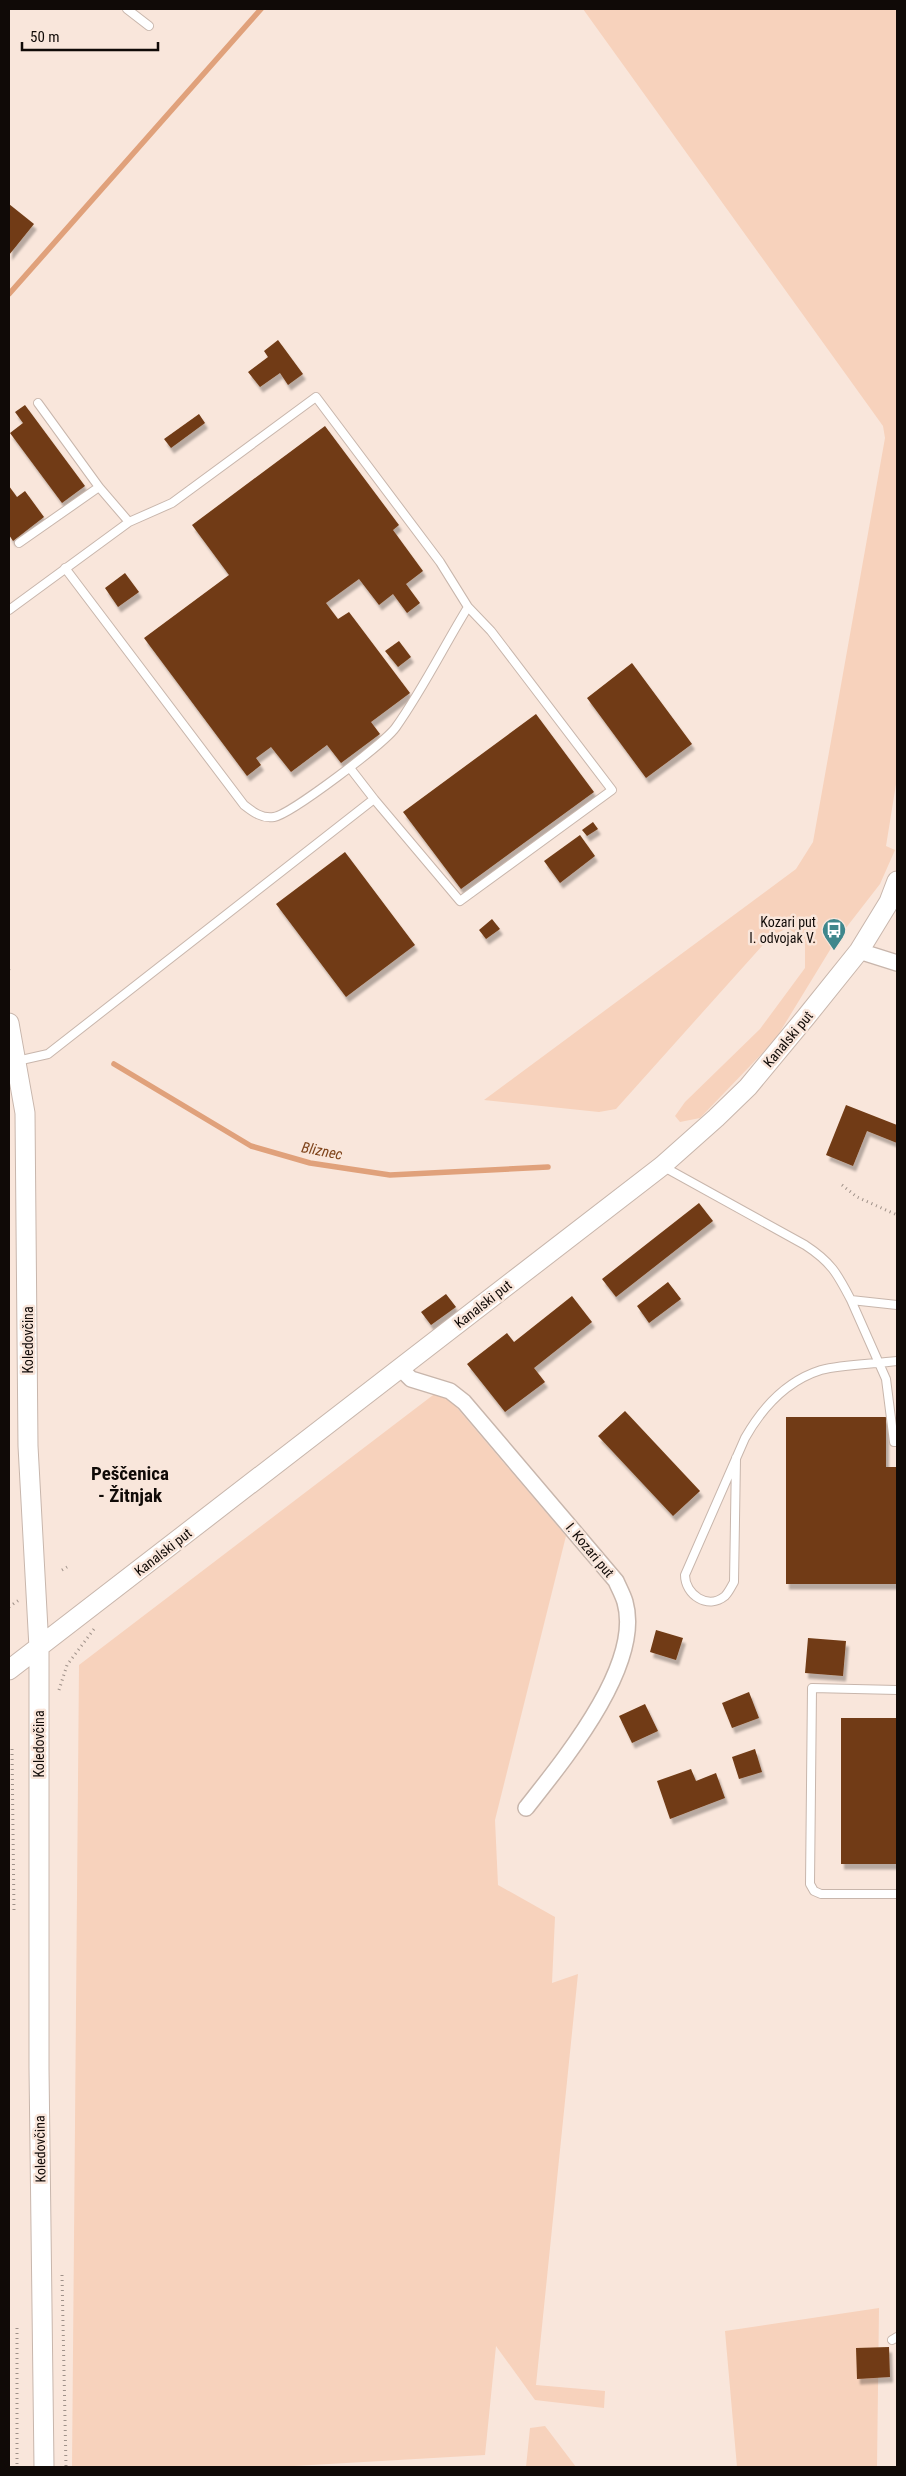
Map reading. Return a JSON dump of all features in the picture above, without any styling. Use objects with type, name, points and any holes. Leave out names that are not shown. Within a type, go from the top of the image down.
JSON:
[{"type":"street","name":"Kanalski put","points":[[9,1670],[662,1166],[748,1087],[859,951],[889,902],[897,881]]},
{"type":"street","points":[[859,951],[897,963]]},
{"type":"street","name":"Koledovčina","points":[[9,1023],[17,1061],[24,1113],[28,1446],[39,1648],[39,2068],[44,2467]]},
{"type":"street","name":"I. Kozari put","points":[[400,1368],[411,1379],[450,1391],[464,1402],[616,1581],[625,1603],[627,1623],[623,1656],[607,1690],[576,1745],[526,1808]]},
{"type":"lane","points":[[127,9],[149,26]]},
{"type":"lane","points":[[9,610],[129,522],[172,503],[316,397],[440,562],[468,607],[492,631],[612,790],[460,901],[374,800],[350,768]]},
{"type":"lane","points":[[38,403],[99,487],[129,522]]},
{"type":"lane","points":[[19,543],[99,487]]},
{"type":"lane","points":[[65,568],[244,805],[256,815],[274,818],[288,812],[350,768],[395,729],[468,607]]},
{"type":"lane","points":[[17,1061],[48,1054],[374,800]]},
{"type":"lane","points":[[662,1166],[805,1245],[825,1259],[838,1275],[851,1300],[886,1379],[894,1442],[897,1442]]},
{"type":"lane","points":[[851,1300],[897,1305]]},
{"type":"lane","points":[[736,1458],[734,1582],[727,1594],[719,1600],[708,1602],[697,1598],[690,1591],[685,1582],[685,1575],[736,1458],[757,1417],[770,1401],[798,1381],[821,1370],[897,1361]]},
{"type":"lane","points":[[897,1690],[812,1688],[810,1884],[814,1891],[821,1894],[897,1894]]},
{"type":"path","points":[[842,1185],[858,1197],[897,1216]]},
{"type":"path","points":[[62,1570],[67,1567]]},
{"type":"path","points":[[9,1607],[19,1600]]},
{"type":"path","points":[[58,1693],[67,1665],[82,1643],[99,1624]]},
{"type":"path","points":[[12,1749],[14,1912]]},
{"type":"path","points":[[61,2272],[64,2300],[66,2467]]},
{"type":"path","points":[[17,2328],[17,2467]]},
{"type":"shaded area","points":[[583,9],[897,9],[897,778],[886,846],[895,850],[880,884],[842,933],[835,929],[827,941],[833,945],[775,1040],[700,1118],[680,1122],[675,1116],[685,1102],[760,1029],[805,968],[805,939],[787,928],[770,937],[616,1109],[599,1112],[484,1100],[796,869],[813,842],[885,438],[883,426]]},
{"type":"shaded area","points":[[441,1389],[566,1536],[495,1820],[498,1885],[555,1917],[552,1983],[578,1974],[536,2385],[605,2391],[604,2408],[535,2400],[496,2346],[485,2455],[277,2467],[72,2467],[79,1665]]},
{"type":"shaded area","points":[[879,2308],[877,2467],[737,2467],[725,2331]]},
{"type":"shaded area","points":[[545,2426],[576,2467],[526,2467],[530,2428]]},
{"type":"building","points":[[9,204],[34,224],[9,255]]},
{"type":"building","points":[[278,340],[303,374],[288,385],[280,373],[260,387],[248,372],[268,357],[264,351]]},
{"type":"building","points":[[25,405],[85,486],[62,503],[10,433],[23,423],[15,412]]},
{"type":"building","points":[[199,414],[205,423],[171,448],[164,439]]},
{"type":"building","points":[[325,426],[399,525],[393,530],[423,571],[406,584],[420,603],[407,613],[393,594],[379,605],[359,579],[326,603],[338,619],[349,612],[410,693],[371,722],[380,734],[341,763],[327,745],[291,772],[271,747],[256,758],[261,765],[247,776],[144,638],[229,575],[192,525]]},
{"type":"building","points":[[9,486],[17,497],[25,491],[44,517],[13,541],[9,535]]},
{"type":"building","points":[[125,573],[139,592],[118,607],[105,588]]},
{"type":"building","points":[[399,641],[411,657],[398,667],[385,651]]},
{"type":"building","points":[[632,663],[692,744],[646,778],[587,698]]},
{"type":"building","points":[[536,714],[594,792],[461,889],[403,812]]},
{"type":"building","points":[[593,822],[598,829],[587,836],[582,830]]},
{"type":"building","points":[[580,835],[595,856],[560,883],[544,861]]},
{"type":"building","points":[[345,852],[415,945],[346,997],[276,904]]},
{"type":"building","points":[[492,919],[500,929],[486,939],[479,930]]},
{"type":"building","points":[[846,1105],[897,1125],[897,1143],[867,1131],[853,1166],[826,1155]]},
{"type":"building","points":[[699,1203],[713,1221],[616,1297],[602,1279]]},
{"type":"building","points":[[668,1282],[681,1299],[649,1323],[637,1306]]},
{"type":"building","points":[[446,1294],[456,1307],[431,1325],[421,1312]]},
{"type":"building","points":[[572,1296],[592,1322],[534,1368],[545,1382],[505,1412],[467,1364],[507,1333],[514,1342]]},
{"type":"building","points":[[625,1411],[700,1491],[673,1516],[598,1436]]},
{"type":"building","points":[[786,1417],[886,1417],[886,1467],[897,1467],[897,1584],[786,1584]]},
{"type":"building","points":[[656,1630],[683,1638],[676,1660],[650,1652]]},
{"type":"building","points":[[808,1638],[846,1641],[843,1676],[805,1673]]},
{"type":"building","points":[[749,1692],[759,1718],[732,1728],[722,1703]]},
{"type":"building","points":[[645,1704],[658,1731],[632,1743],[619,1716]]},
{"type":"building","points":[[841,1718],[897,1718],[897,1864],[841,1864]]},
{"type":"building","points":[[755,1749],[762,1772],[739,1779],[732,1757]]},
{"type":"building","points":[[691,1769],[696,1781],[716,1773],[725,1798],[670,1819],[657,1781]]},
{"type":"building","points":[[889,2347],[890,2377],[857,2379],[856,2348]]},
{"type":"waterway","points":[[9,294],[261,9]]},
{"type":"waterway","name":"Bliznec","points":[[114,1064],[251,1146],[310,1163],[390,1175],[548,1167]]},
{"type":"tram line","points":[[9,2454],[9,2467]]},
{"type":"place","name":"Kozari put I. odvojak V.","points":[[834,951]]},
{"type":"district","name":"Peščenica - Žitnjak","points":[[130,1484]]}]
